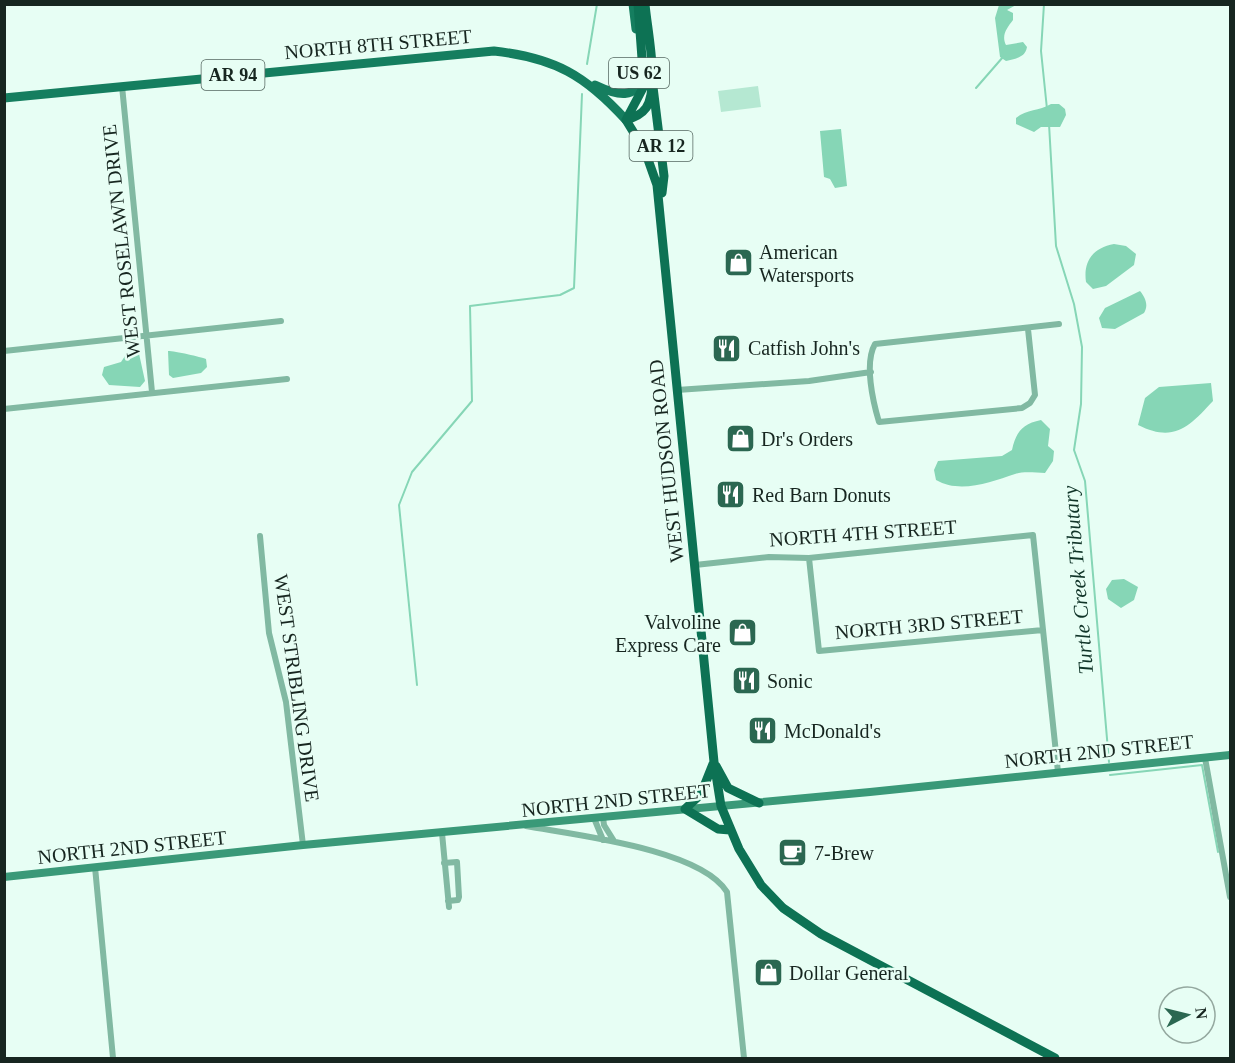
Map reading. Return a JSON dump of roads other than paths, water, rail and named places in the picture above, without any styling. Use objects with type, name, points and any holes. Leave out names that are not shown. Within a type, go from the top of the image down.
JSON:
[{"type":"highway","name":"US 62","points":[[626,120],[644,86],[638,4]]},
{"type":"highway","name":"US 62","points":[[645,4],[653,85]]},
{"type":"highway","points":[[626,120],[637,117],[646,108],[653,85]]},
{"type":"highway","name":"AR 12","points":[[653,85],[664,176],[660,207]]},
{"type":"highway","name":"WEST HUDSON ROAD","points":[[626,120],[652,168],[660,207],[714,762],[721,806],[730,830],[761,885],[799,921],[1055,1059]]},
{"type":"highway","points":[[714,762],[728,788],[759,803]]},
{"type":"highway","name":"AR 12","points":[[685,809],[701,795],[714,762]]},
{"type":"highway","points":[[685,809],[717,829],[730,830]]},
{"type":"main road","name":"US 62","points":[[587,81],[616,95],[626,94],[635,88],[640,78],[633,4]]},
{"type":"main road","name":"NORTH 8TH STREET","points":[[4,98],[494,51],[525,55],[554,63],[587,81],[626,120]]},
{"type":"main road","name":"NORTH 2ND STREET","points":[[4,877],[303,845],[759,803],[1230,755]]},
{"type":"street","name":"WEST ROSELAWN DRIVE","points":[[122,86],[152,392]]},
{"type":"street","points":[[4,351],[281,321]]},
{"type":"street","points":[[1028,329],[1035,394],[1030,403],[1022,408],[879,422],[872,372],[871,352],[875,344],[1059,324]]},
{"type":"street","points":[[677,390],[809,381],[872,372]]},
{"type":"street","points":[[4,409],[287,379]]},
{"type":"street","name":"NORTH 4TH STREET","points":[[695,565],[769,557],[809,558],[1033,535],[1043,630]]},
{"type":"street","name":"WEST STRIBLING DRIVE","points":[[260,536],[269,633],[286,702],[303,845]]},
{"type":"street","name":"NORTH 3RD STREET","points":[[809,558],[819,651],[1043,630]]},
{"type":"street","points":[[1043,630],[1058,772]]},
{"type":"street","points":[[1205,758],[1230,897]]},
{"type":"street","points":[[599,818],[598,834],[603,840]]},
{"type":"street","points":[[599,818],[615,841]]},
{"type":"street","points":[[522,826],[615,841],[667,856],[720,881],[727,892],[744,1059]]},
{"type":"street","points":[[442,833],[444,863],[448,904],[459,900],[457,862],[444,863]]},
{"type":"street","points":[[95,867],[113,1058]]},
{"type":"waterway","name":"Turtle Creek Tributary","points":[[587,64],[597,4]]},
{"type":"waterway","name":"Turtle Creek Tributary","points":[[1044,4],[1041,51],[1047,109]]},
{"type":"waterway","points":[[976,88],[1003,57]]},
{"type":"waterway","name":"Turtle Creek Tributary","points":[[417,685],[399,505],[412,472],[472,401],[470,306],[560,295],[574,288],[582,94]]},
{"type":"waterway","name":"Turtle Creek Tributary","points":[[1049,124],[1056,246],[1074,304],[1082,347],[1081,404],[1074,450],[1085,481],[1109,762]]},
{"type":"waterway","name":"Turtle Creek Tributary","points":[[1110,775],[1202,765],[1218,852]]},
{"type":"place","name":"American Watersports","points":[[738,263]]},
{"type":"place","name":"Catfish John's","points":[[727,348]]},
{"type":"place","name":"Dr's Orders","points":[[740,439]]},
{"type":"place","name":"Red Barn Donuts","points":[[731,495]]},
{"type":"place","name":"Valvoline Express Care","points":[[742,633]]},
{"type":"place","name":"Sonic","points":[[746,681]]},
{"type":"place","name":"McDonald's","points":[[763,731]]},
{"type":"place","name":"7-Brew","points":[[793,853]]},
{"type":"place","name":"Dollar General","points":[[768,973]]}]
